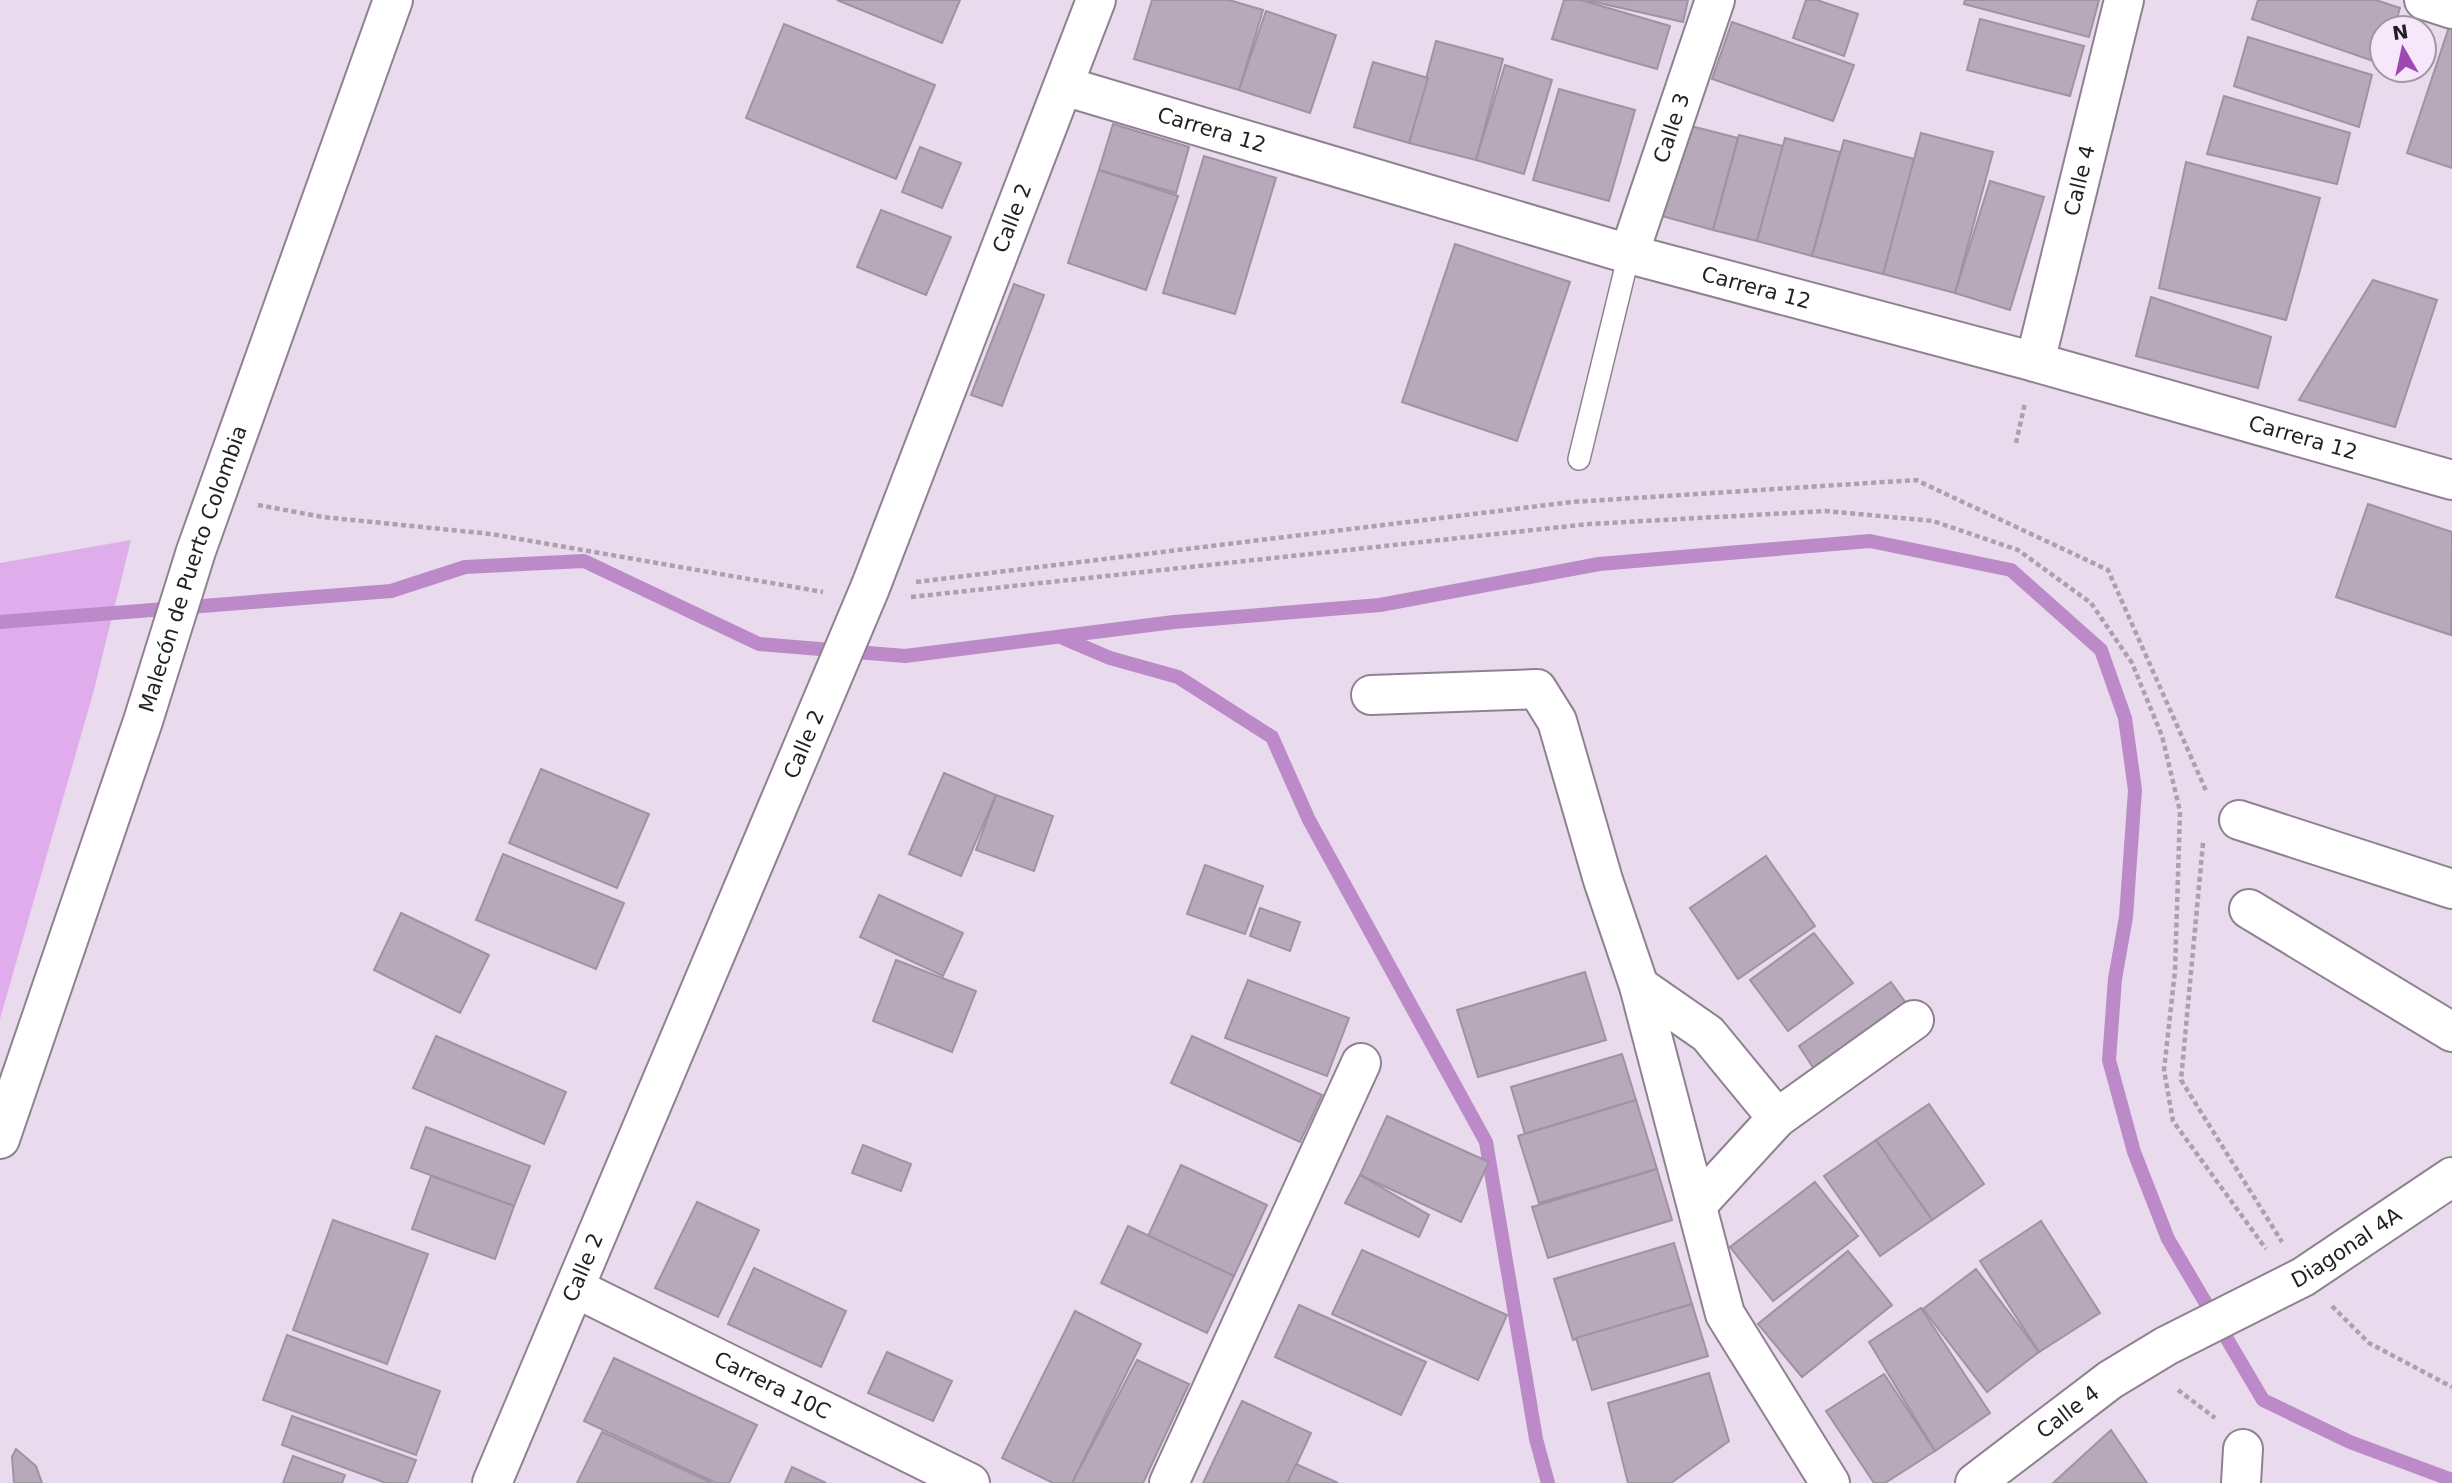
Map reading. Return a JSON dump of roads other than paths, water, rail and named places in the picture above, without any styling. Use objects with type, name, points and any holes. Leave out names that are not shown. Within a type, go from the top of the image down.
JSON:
[{"type":"street","name":"Malecón de Puerto Colombia","points":[[0,1139],[143,722],[196,551],[393,0]]},
{"type":"street","name":"Calle 2","points":[[492,1483],[862,604],[1096,0]]},
{"type":"street","name":"Calle 3","points":[[1629,254],[1715,0]]},
{"type":"street","name":"Calle 4","points":[[2035,362],[2124,0]]},
{"type":"street","points":[[2424,0],[2452,9]]},
{"type":"street","name":"Carrera 12","points":[[1064,86],[1629,254],[2035,362],[2452,480]]},
{"type":"street","points":[[1371,695],[1537,689],[1558,721],[1603,880],[1639,986],[1698,1205],[1724,1314],[1830,1483]]},
{"type":"street","points":[[2239,820],[2452,889]]},
{"type":"street","points":[[2249,909],[2452,1032]]},
{"type":"street","points":[[1639,986],[1708,1034],[1777,1118]]},
{"type":"street","points":[[1698,1205],[1777,1118],[1914,1020]]},
{"type":"street","points":[[1169,1483],[1361,1063]]},
{"type":"street","name":"Diagonal 4A","points":[[2154,1353],[2303,1277],[2452,1177]]},
{"type":"street","name":"Carrera 10C","points":[[575,1288],[970,1483]]},
{"type":"street","name":"Calle 4","points":[[1975,1483],[2110,1380],[2154,1353]]},
{"type":"lane","points":[[1578,459],[1629,254]]},
{"type":"waterway","points":[[0,622],[391,591],[465,567],[584,561],[759,644],[905,656],[1174,622],[1380,605],[1599,564],[1870,541],[2011,570],[2101,650],[2125,718],[2135,790],[2126,917],[2115,979],[2109,1060],[2134,1152],[2168,1239],[2263,1400],[2350,1442],[2452,1480]]},
{"type":"waterway","points":[[1063,638],[1110,658],[1178,677],[1272,737],[1309,820],[1486,1142],[1536,1439],[1548,1483]]}]
